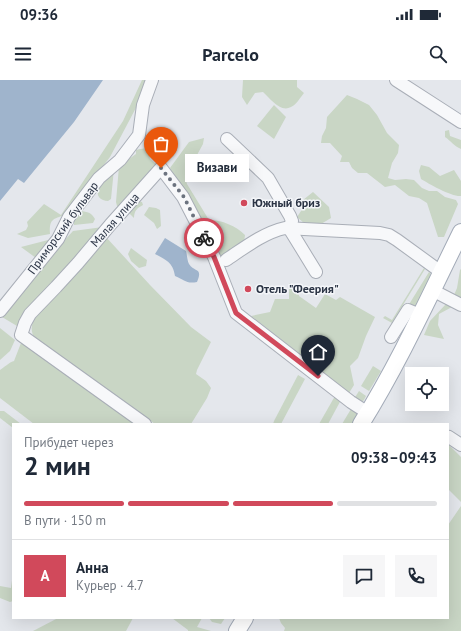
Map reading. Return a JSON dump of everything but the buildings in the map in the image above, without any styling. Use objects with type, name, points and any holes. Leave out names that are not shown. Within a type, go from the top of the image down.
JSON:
[{"type":"main road","points":[[365,419],[377,399],[461,232]]},
{"type":"main road","points":[[237,631],[244,619]]},
{"type":"street","name":"Приморский бульвар","points":[[0,311],[58,239],[69,217],[99,178],[120,160],[139,135],[143,105],[152,80]]},
{"type":"street","points":[[396,80],[461,122]]},
{"type":"street","points":[[228,139],[268,178],[290,216],[292,221],[289,228]]},
{"type":"street","name":"Малая улица","points":[[144,423],[21,335],[30,314],[65,278],[161,168],[184,197],[214,257],[236,313],[351,402],[365,419]]},
{"type":"street","points":[[226,260],[253,242],[285,228],[380,233],[397,240],[441,272]]},
{"type":"street","points":[[289,228],[316,272]]},
{"type":"street","points":[[432,290],[461,305]]},
{"type":"street","points":[[391,337],[408,310],[420,315]]},
{"type":"street","points":[[449,437],[461,446]]},
{"type":"green space","points":[[142,80],[147,80],[138,104],[110,157],[65,215],[51,222],[50,234],[28,238],[17,234],[26,230],[28,226],[27,222],[44,204],[61,215],[123,121]]},
{"type":"green space","points":[[243,80],[297,80],[297,87],[304,93],[295,105],[287,108],[283,108],[276,104],[263,92],[255,93],[247,105],[242,97]]},
{"type":"green space","points":[[347,95],[369,105],[377,115],[387,133],[399,145],[398,153],[392,163],[388,178],[395,180],[414,180],[422,188],[429,191],[437,191],[445,197],[456,200],[458,204],[444,237],[438,237],[427,203],[419,198],[409,196],[395,185],[385,187],[367,173],[358,173],[352,168],[349,162],[340,162],[342,156],[330,143],[321,143],[322,136],[326,128],[327,117]]},
{"type":"green space","points":[[274,105],[286,117],[274,139],[257,126]]},
{"type":"green space","points":[[449,130],[450,136],[461,140],[461,149],[445,137],[445,131]]},
{"type":"green space","points":[[204,138],[203,144],[185,177],[187,184],[209,220],[228,224],[245,235],[244,243],[218,260],[180,186],[180,181],[177,182],[170,168],[189,142]]},
{"type":"green space","points":[[148,148],[150,159],[159,167],[120,209],[116,202],[119,166],[136,154],[136,150]]},
{"type":"green space","points":[[421,165],[429,167],[440,176],[454,170],[461,181],[461,196],[446,192],[421,179],[419,171]]},
{"type":"green space","points":[[114,169],[111,199],[108,201],[103,200],[98,196],[99,188]]},
{"type":"green space","points":[[313,192],[329,207],[331,218],[311,229],[297,217],[305,205],[303,200]]},
{"type":"green space","points":[[137,201],[142,202],[143,205],[136,210],[134,218],[129,213],[132,205]]},
{"type":"green space","points":[[149,207],[160,210],[161,226],[157,229],[154,223],[144,215]]},
{"type":"green space","points":[[80,211],[91,214],[95,219],[93,223],[74,225],[74,219]]},
{"type":"green space","points":[[103,227],[17,326],[2,317],[57,246],[62,243],[73,231]]},
{"type":"green space","points":[[105,236],[191,327],[211,342],[196,374],[206,381],[211,388],[207,398],[192,423],[154,423],[35,339],[32,332],[32,326],[37,313]]},
{"type":"green space","points":[[52,239],[36,258],[21,247]]},
{"type":"green space","points":[[131,248],[147,260],[146,266],[139,268],[131,261],[128,254]]},
{"type":"green space","points":[[424,268],[425,269],[392,323],[383,318],[385,316],[392,320]]},
{"type":"green space","points":[[461,269],[461,310],[452,307],[439,314],[438,325],[444,339],[424,335],[430,321],[446,304],[452,300],[457,288]]},
{"type":"green space","points":[[429,272],[431,274],[418,307],[408,306]]},
{"type":"green space","points":[[289,283],[298,286],[299,296],[316,308],[325,294],[336,300],[340,297],[375,317],[358,358],[350,366],[354,385],[349,393],[251,316],[270,312],[275,299],[289,299]]},
{"type":"green space","points":[[0,328],[15,340],[10,351],[0,360]]},
{"type":"green space","points":[[27,342],[138,423],[33,423],[0,398],[0,370],[14,361],[21,343]]},
{"type":"green space","points":[[373,366],[381,371],[369,391],[361,386]]},
{"type":"green space","points":[[298,375],[305,379],[282,423],[273,423]]},
{"type":"green space","points":[[359,391],[366,396],[362,402],[354,399]]},
{"type":"green space","points":[[335,396],[341,400],[329,423],[320,423]]},
{"type":"green space","points":[[351,409],[360,415],[355,423],[343,423]]},
{"type":"green space","points":[[0,411],[4,411],[20,423],[12,423],[12,427],[0,418]]},
{"type":"green space","points":[[449,445],[461,457],[461,502],[449,490]]},
{"type":"green space","points":[[461,506],[461,631],[284,631],[285,628],[279,619],[449,619],[449,524]]},
{"type":"green space","points":[[12,580],[12,601],[0,598],[0,586],[11,588]]},
{"type":"green space","points":[[56,619],[132,619],[126,631],[33,631]]},
{"type":"green space","points":[[173,619],[201,619],[197,627],[211,631],[188,631]]},
{"type":"green space","points":[[210,619],[224,619],[221,624],[212,622]]},
{"type":"water","points":[[0,80],[103,80],[74,122],[24,183],[18,179],[0,201]]},
{"type":"water","points":[[165,238],[186,251],[189,264],[199,272],[197,282],[188,282],[175,276],[171,264],[155,254]]},
{"type":"way so far","points":[[161,168],[184,197],[204,238]]},
{"type":"place","name":"Визави","points":[[161,168]]},
{"type":"place","name":"Южный бриз","points":[[244,203]]},
{"type":"place","name":"Отель \"Феерия\"","points":[[248,289]]},
{"type":"route","points":[[204,238],[214,257],[236,313],[318,376]]}]
